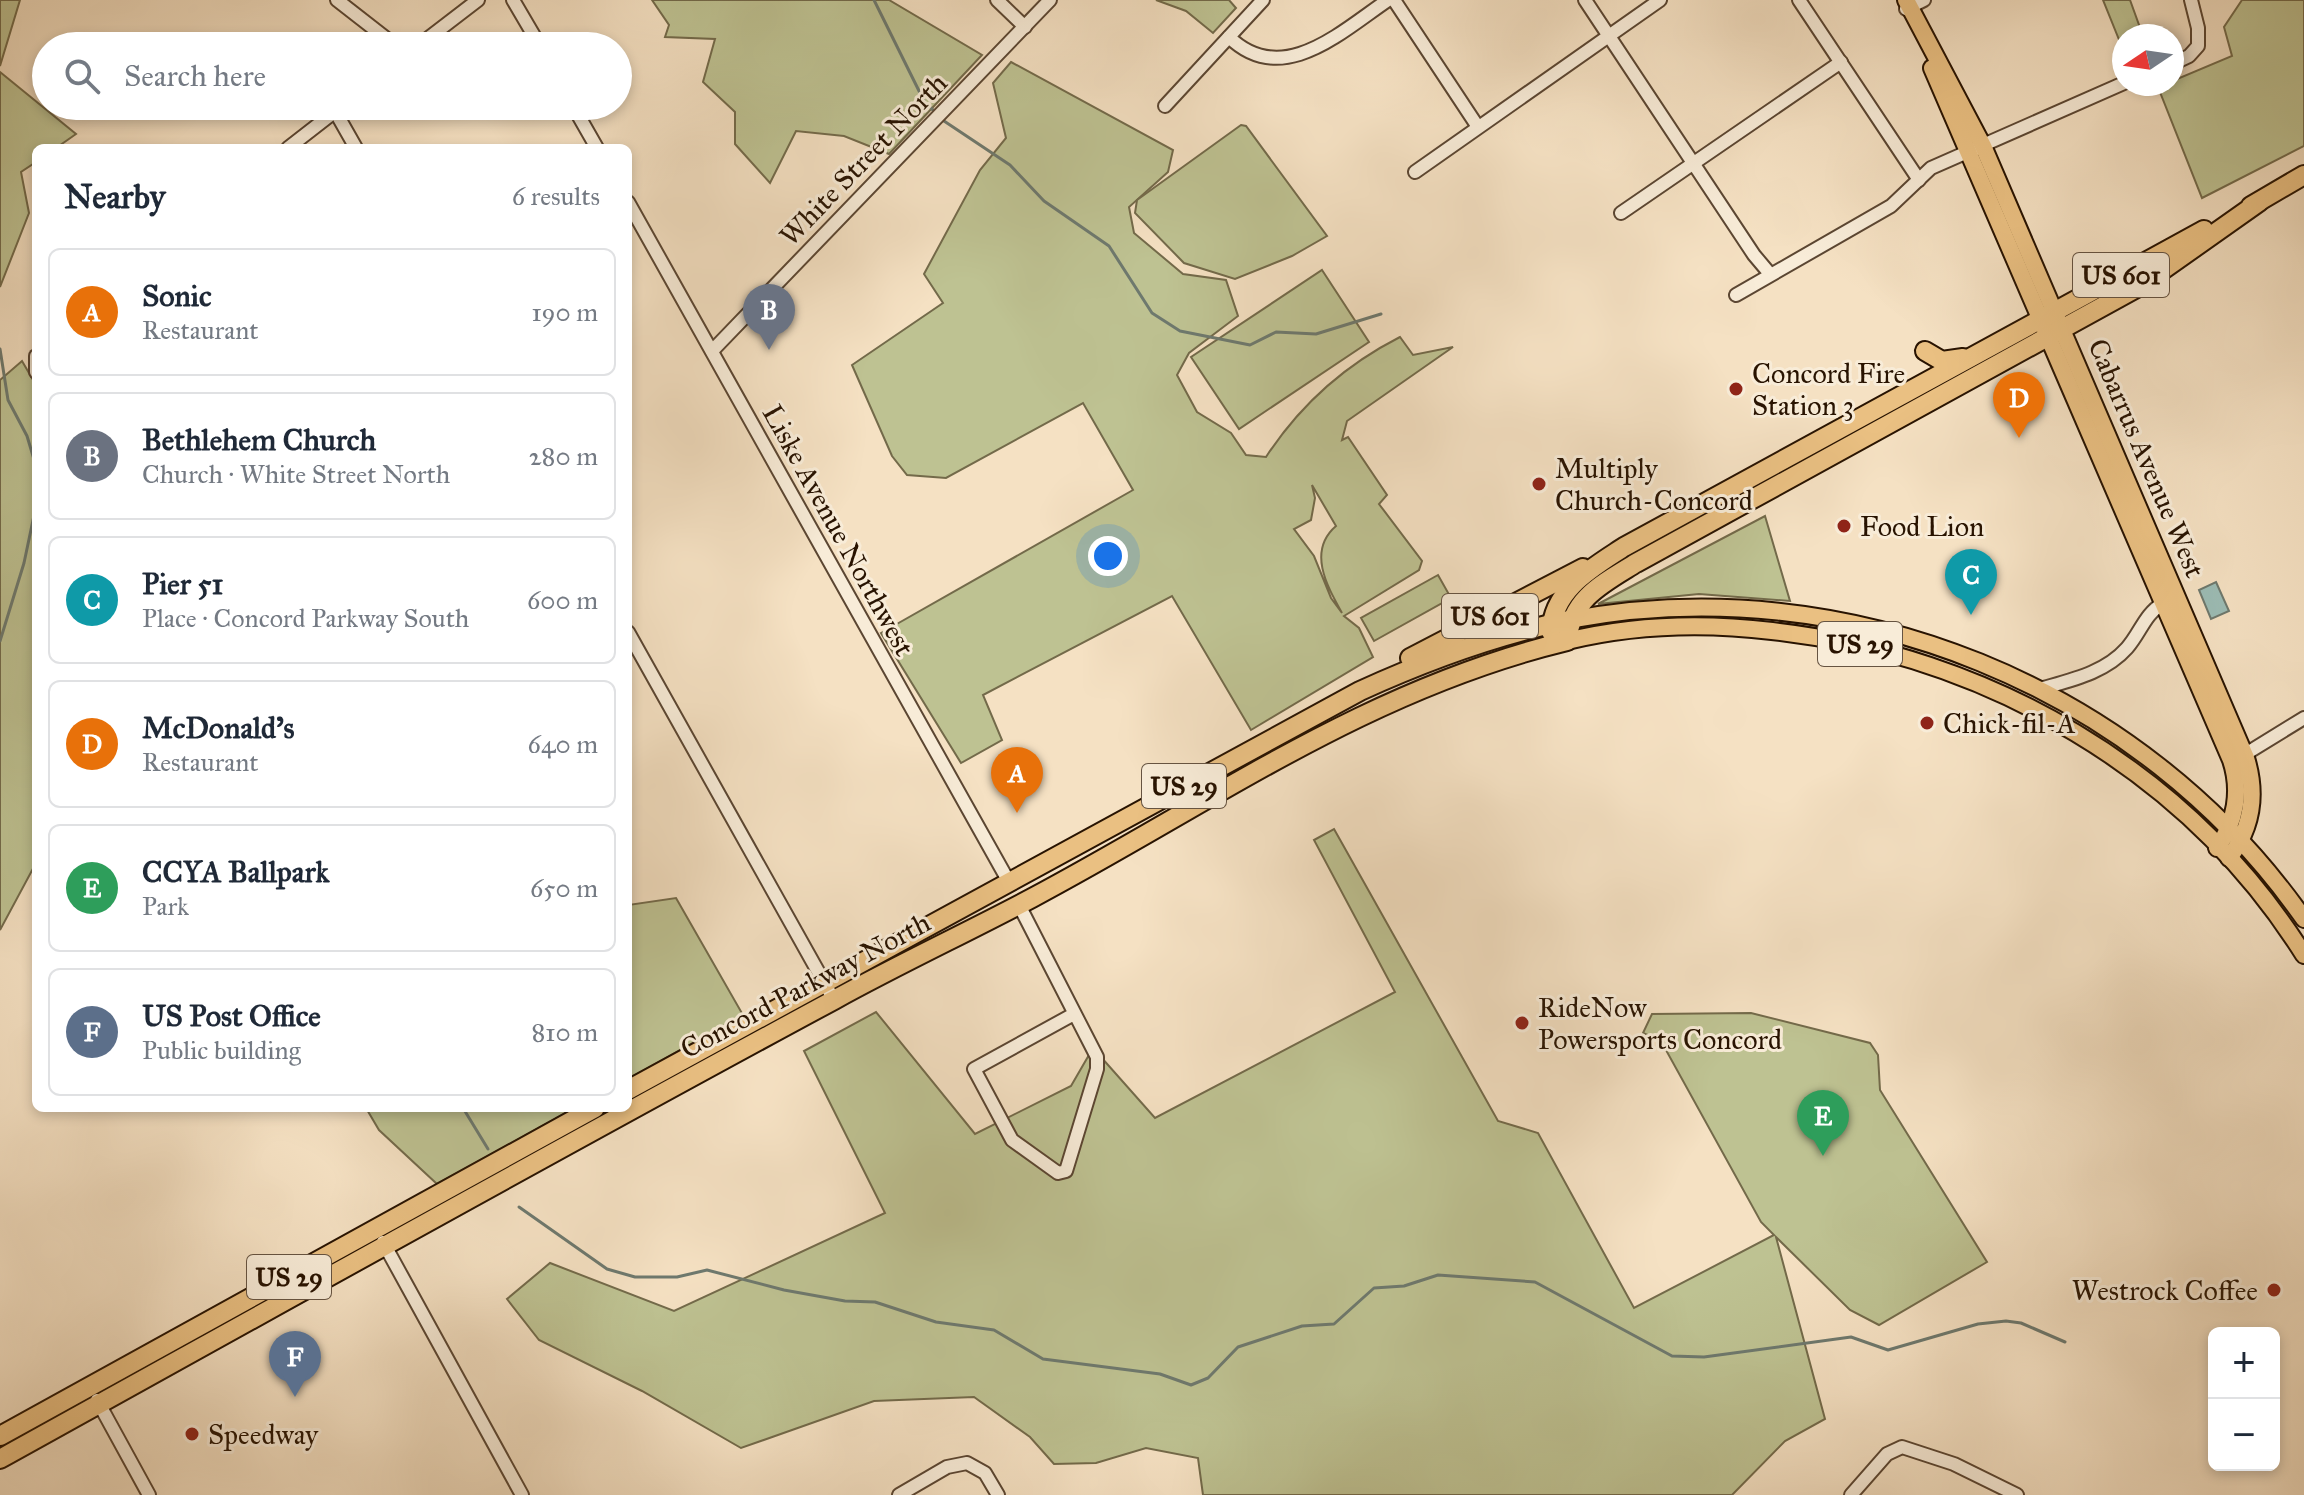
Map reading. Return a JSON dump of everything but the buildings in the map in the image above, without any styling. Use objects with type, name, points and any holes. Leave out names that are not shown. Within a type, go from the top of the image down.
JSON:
[{"type":"highway","name":"US 601","points":[[1360,691],[1387,669],[1624,547],[2304,175]]},
{"type":"highway","name":"US 601","points":[[1559,643],[1560,622],[1610,579],[2140,286],[2259,202]]},
{"type":"highway","points":[[1916,387],[1928,371],[1925,351],[1933,357],[1952,361],[1977,353]]},
{"type":"highway","points":[[1756,474],[1766,491]]},
{"type":"highway","points":[[1560,622],[1556,607],[1580,575],[1624,547]]},
{"type":"highway","name":"Concord Parkway North","points":[[632,1105],[829,992],[1009,882],[1360,691],[1458,649],[1560,622]]},
{"type":"highway","name":"Concord Parkway North","points":[[632,1088],[829,992],[931,948],[1019,905],[1239,780],[1412,690],[1559,643]]},
{"type":"highway","points":[[1228,762],[1239,780]]},
{"type":"highway","points":[[1019,905],[1020,894],[1034,883],[1102,840],[1144,808]]},
{"type":"highway","points":[[931,948],[945,931],[1006,894],[1009,882]]},
{"type":"highway","name":"US 29","points":[[0,1436],[588,1112]]},
{"type":"highway","name":"Concord Parkway North","points":[[0,1459],[386,1247],[621,1112]]},
{"type":"main road","name":"Cabarrus Avenue West","points":[[1907,2],[1930,64],[1977,149],[2048,314],[2109,476],[2163,603],[2238,757],[2251,777],[2251,806],[2240,842],[2223,853]]},
{"type":"main road","name":"Cabarrus Avenue West","points":[[2056,334],[2171,580],[2208,666],[2238,757],[2236,797],[2223,853]]},
{"type":"main road","points":[[2109,476],[2117,479],[2159,572],[2171,580]]},
{"type":"main road","points":[[2163,603],[2173,608],[2198,660],[2208,666]]},
{"type":"main road","name":"US 29","points":[[1560,622],[1662,609],[1779,610],[1900,633],[1974,658],[2063,701],[2121,738],[2173,778],[2240,842],[2304,919]]},
{"type":"main road","name":"US 29","points":[[1559,643],[1641,630],[1741,627],[1809,635],[1882,649],[1957,673],[2045,714],[2136,772],[2223,853],[2304,955]]},
{"type":"street","points":[[337,0],[378,32]]},
{"type":"street","points":[[436,32],[478,0]]},
{"type":"street","points":[[513,0],[532,32]]},
{"type":"street","points":[[997,0],[1025,27]]},
{"type":"street","name":"White Street North","points":[[712,351],[1050,0]]},
{"type":"street","points":[[1165,106],[1263,0]]},
{"type":"street","points":[[1229,37],[1253,53],[1297,57],[1391,0],[1478,127]]},
{"type":"street","points":[[1585,0],[1770,274]]},
{"type":"street","points":[[1415,172],[1660,0]]},
{"type":"street","points":[[1799,0],[1919,180]]},
{"type":"street","points":[[2184,58],[2198,46],[2191,0]]},
{"type":"street","points":[[1621,213],[1841,62]]},
{"type":"street","points":[[1736,295],[1891,206],[1931,168],[2112,88]]},
{"type":"street","points":[[293,144],[325,120]]},
{"type":"street","points":[[344,120],[354,144]]},
{"type":"street","points":[[581,120],[595,144]]},
{"type":"street","name":"Liske Avenue Northwest","points":[[632,209],[1009,882]]},
{"type":"street","points":[[2040,689],[2070,680],[2117,657],[2135,637],[2145,616],[2163,603]]},
{"type":"street","points":[[632,639],[829,992]]},
{"type":"street","points":[[2063,701],[2070,680]]},
{"type":"street","points":[[2238,757],[2304,718]]},
{"type":"street","points":[[1019,905],[1097,1057],[1097,1069],[1066,1171],[1058,1173],[1012,1140],[974,1069],[1074,1014]]},
{"type":"street","points":[[377,1229],[522,1495]]},
{"type":"street","points":[[90,1386],[149,1495]]},
{"type":"street","points":[[1851,1495],[1887,1454],[1902,1447],[1954,1464],[2017,1495]]},
{"type":"street","points":[[899,1495],[947,1467],[967,1463],[985,1473],[998,1495]]},
{"type":"green space","points":[[0,0],[20,0],[0,66]]},
{"type":"green space","points":[[652,0],[889,0],[982,55],[889,154],[844,136],[796,131],[770,183],[735,144],[735,112],[703,82],[715,39],[665,37],[669,25]]},
{"type":"green space","points":[[1156,0],[1229,0],[1236,8],[1213,33],[1186,11]]},
{"type":"green space","points":[[2103,0],[2130,0],[2139,24],[2113,24]]},
{"type":"green space","points":[[2242,0],[2304,0],[2304,146],[2202,198],[2162,96],[2184,96],[2184,76],[2232,56],[2224,27]]},
{"type":"green space","points":[[1011,62],[1173,150],[1168,172],[1129,207],[1134,233],[1183,274],[1226,280],[1238,316],[1189,353],[1177,375],[1197,412],[1231,433],[1246,455],[1266,457],[1294,420],[1325,388],[1361,360],[1400,337],[1413,355],[1453,347],[1347,421],[1342,440],[1348,437],[1387,495],[1379,504],[1422,561],[1419,570],[1344,616],[1359,628],[1373,657],[1251,730],[1172,596],[983,695],[1002,740],[961,763],[881,633],[1133,490],[1083,403],[946,478],[907,475],[892,456],[852,365],[943,303],[924,274],[980,170],[1006,138],[993,83]],"holes":[[[1312,485],[1336,526],[1327,536],[1321,557],[1326,580],[1342,613],[1331,598],[1314,556],[1294,529],[1311,520],[1315,498]]]},
{"type":"green space","points":[[0,72],[32,98],[32,120],[59,120],[76,134],[62,144],[32,144],[32,165],[21,172],[29,213],[0,287]]},
{"type":"green space","points":[[1241,125],[1246,126],[1327,236],[1292,256],[1235,279],[1184,263],[1135,213],[1137,200]]},
{"type":"green space","points":[[1322,270],[1369,342],[1239,429],[1191,357]]},
{"type":"green space","points":[[22,361],[32,378],[32,870],[0,930],[0,380]]},
{"type":"green space","points":[[1765,516],[1790,601],[1699,594],[1598,604]]},
{"type":"green space","points":[[1438,575],[1451,598],[1374,641],[1361,618]]},
{"type":"green space","points":[[1334,829],[1498,1121],[1538,1133],[1634,1308],[1774,1235],[1761,1222],[1661,1041],[1643,1033],[1652,1014],[1751,1013],[1870,1043],[1878,1055],[1880,1090],[1987,1262],[1879,1325],[1850,1310],[1776,1237],[1825,1419],[1785,1441],[1732,1495],[1203,1495],[1198,1458],[1146,1448],[1096,1463],[1054,1464],[1030,1437],[974,1397],[874,1401],[741,1448],[642,1391],[539,1340],[507,1299],[550,1263],[674,1311],[885,1213],[804,1051],[876,1012],[975,1134],[1071,1086],[1093,1048],[1155,1118],[1395,992],[1314,840]]},
{"type":"green space","points":[[676,898],[743,1015],[632,1077],[632,904]]},
{"type":"green space","points":[[368,1112],[568,1112],[437,1184],[379,1130]]},
{"type":"water","points":[[2216,582],[2229,611],[2211,619],[2199,590]]},
{"type":"waterway","points":[[874,0],[925,103],[933,110]]},
{"type":"waterway","points":[[944,121],[1010,165],[1044,201],[1109,246],[1152,313],[1180,331],[1250,345],[1276,332],[1316,334],[1381,314]]},
{"type":"waterway","points":[[0,349],[8,400],[32,453]]},
{"type":"waterway","points":[[0,641],[32,525]]},
{"type":"waterway","points":[[465,1112],[488,1149]]},
{"type":"waterway","points":[[519,1207],[607,1269],[635,1277],[677,1277],[707,1270],[784,1290],[845,1301],[875,1302],[936,1322],[994,1330],[1043,1359],[1160,1374],[1191,1385],[1208,1378],[1238,1347],[1302,1326],[1334,1324],[1374,1288],[1404,1286],[1438,1275],[1535,1282],[1672,1356],[1704,1357],[1851,1337],[1888,1350],[1978,1324],[2006,1321],[2021,1323],[2065,1342]]},
{"type":"place","name":"Bethlehem Church","points":[[769,350]]},
{"type":"place","name":"Concord Fire Station 3","points":[[1736,389]]},
{"type":"place","name":"McDonald's","points":[[2019,438]]},
{"type":"place","name":"Multiply Church-Concord","points":[[1539,484]]},
{"type":"place","name":"Food Lion","points":[[1844,526]]},
{"type":"place","name":"Pier 51","points":[[1971,615]]},
{"type":"place","name":"Chick-fil-A","points":[[1927,723]]},
{"type":"place","name":"Sonic","points":[[1017,813]]},
{"type":"place","name":"RideNow Powersports Concord","points":[[1522,1023]]},
{"type":"place","name":"CCYA Ballpark","points":[[1823,1156]]},
{"type":"place","name":"Westrock Coffee","points":[[2274,1290]]},
{"type":"place","name":"US Post Office","points":[[295,1397]]},
{"type":"place","name":"Speedway","points":[[192,1434]]}]
